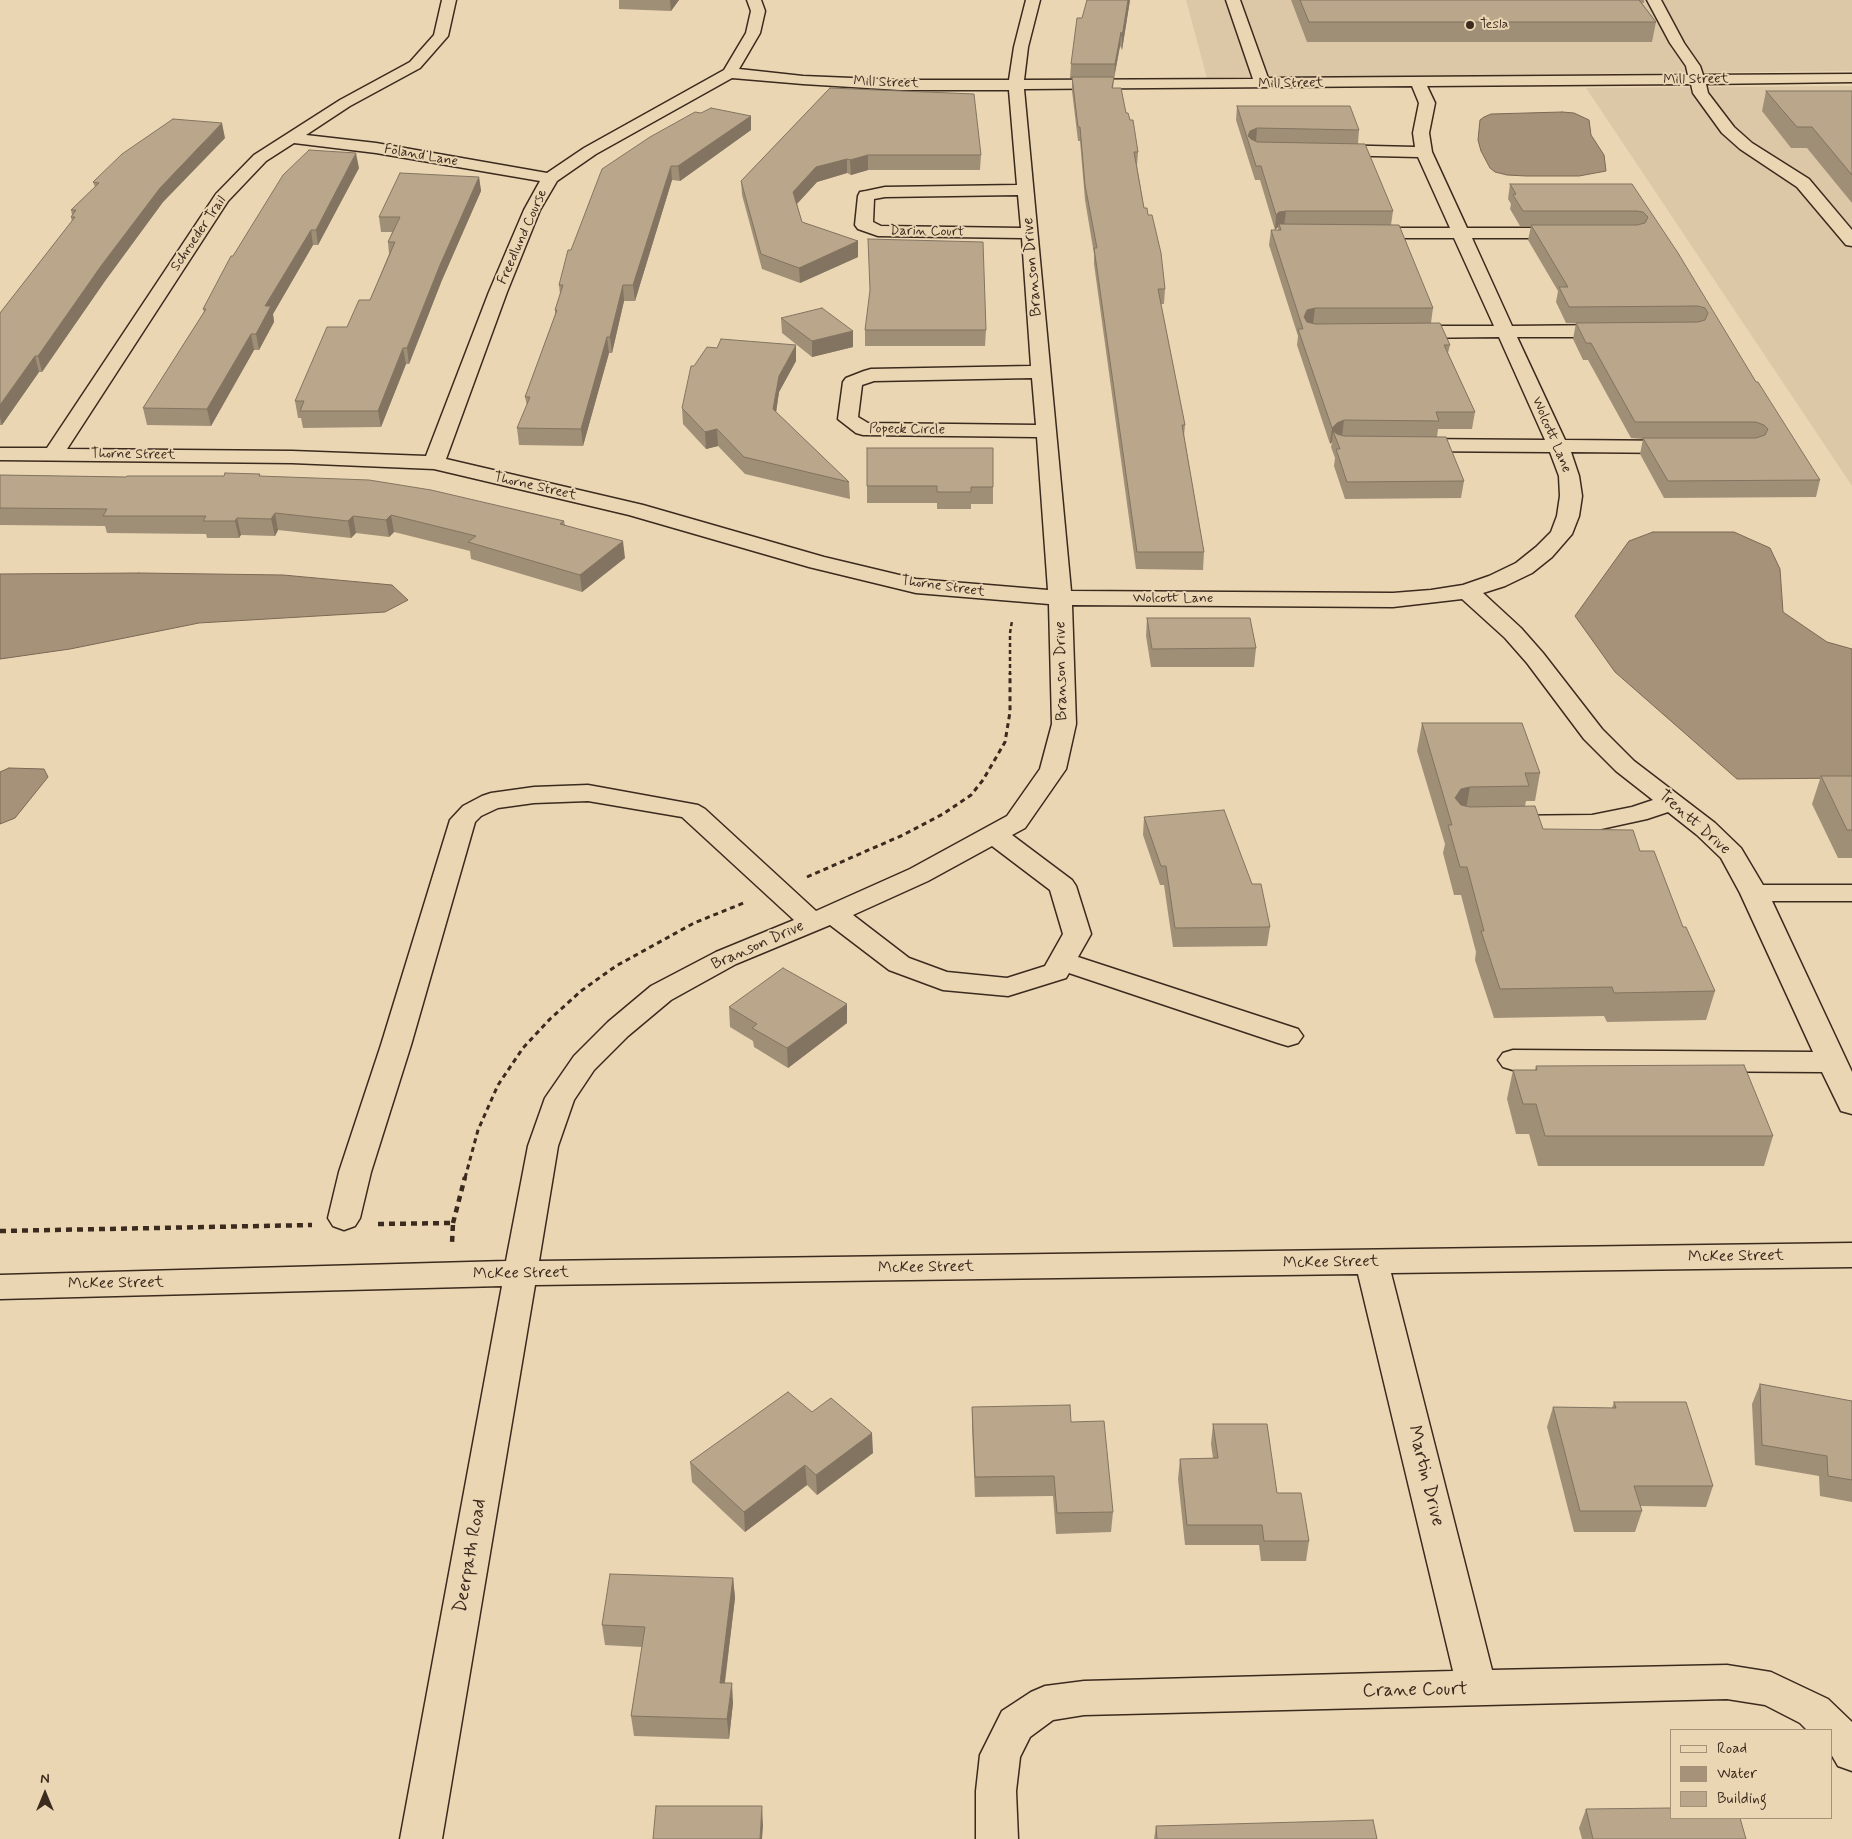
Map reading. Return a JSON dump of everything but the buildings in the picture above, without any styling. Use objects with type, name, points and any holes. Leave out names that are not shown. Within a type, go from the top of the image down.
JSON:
[{"type":"street","name":"Schroeder Trail","points":[[53,454],[222,198],[260,158],[345,103],[415,65],[441,36],[449,0]]},
{"type":"street","points":[[730,73],[753,33],[758,11],[754,0]]},
{"type":"street","name":"Branson Drive","points":[[520,1273],[543,1146],[560,1098],[584,1063],[618,1029],[661,993],[726,958],[823,918],[919,875],[1016,822],[1053,768],[1064,724],[1060,598],[1016,85],[1021,47],[1033,0]]},
{"type":"street","points":[[1233,0],[1256,72],[1263,84]]},
{"type":"street","points":[[1654,0],[1662,10],[1677,43],[1693,66],[1701,93],[1735,137],[1803,183],[1852,241]]},
{"type":"street","name":"Mill Street","points":[[730,73],[803,80],[890,84],[1016,85],[1852,78]]},
{"type":"street","name":"Freedlund Course","points":[[434,463],[498,292],[532,210],[550,178],[590,151],[730,73]]},
{"type":"street","name":"Wolcott Lane","points":[[1060,598],[1393,600],[1431,597],[1467,591],[1497,581],[1524,568],[1544,552],[1561,534],[1568,516],[1571,496],[1569,476],[1558,446],[1424,152],[1421,133],[1427,103],[1418,82]]},
{"type":"street","name":"Foland Lane","points":[[292,138],[376,148],[550,178]]},
{"type":"street","points":[[1315,149],[1424,152]]},
{"type":"street","name":"Darin Court","points":[[1026,190],[885,192],[866,196],[864,225],[878,231],[1030,233]]},
{"type":"street","points":[[1352,233],[1577,233]]},
{"type":"street","points":[[1388,332],[1626,331]]},
{"type":"street","name":"Popeck Circle","points":[[1041,372],[871,375],[853,382],[848,419],[863,429],[1046,431]]},
{"type":"street","points":[[1392,445],[1694,447]]},
{"type":"street","name":"Thorne Street","points":[[0,454],[292,457],[434,463],[636,510],[817,562],[916,586],[993,594],[1060,598]]},
{"type":"street","name":"Trentt Drive","points":[[1467,591],[1512,633],[1535,658],[1593,734],[1625,766],[1706,829],[1732,854],[1754,893],[1852,1104]]},
{"type":"street","points":[[344,1218],[355,1172],[396,1045],[462,820],[472,811],[491,801],[534,795],[588,793],[689,810],[776,889],[899,964],[943,981],[1008,987],[1056,972],[1077,934],[1062,886],[994,834]]},
{"type":"street","points":[[1475,825],[1592,823],[1638,814],[1671,802]]},
{"type":"street","points":[[1754,893],[1852,893]]},
{"type":"street","points":[[1062,961],[1288,1036]]},
{"type":"street","points":[[1513,1060],[1832,1062]]},
{"type":"street","name":"McKee Street","points":[[0,1287],[520,1273],[1852,1255]]},
{"type":"street","name":"Martin Drive","points":[[1372,1262],[1477,1689]]},
{"type":"street","name":"Deerpath Road","points":[[421,1839],[520,1273]]},
{"type":"street","name":"Crane Court","points":[[997,1839],[996,1791],[1000,1755],[1016,1724],[1045,1704],[1084,1698],[1727,1682],[1772,1689],[1814,1711],[1847,1743],[1852,1753]]},
{"type":"path","points":[[451,1252],[454,1223],[478,1130],[498,1085],[523,1048],[581,990],[651,945],[694,924],[903,835],[943,814],[971,795],[983,780],[1005,742],[1010,712],[1010,633],[1014,616]]},
{"type":"path","points":[[376,1224],[454,1223]]},
{"type":"path","points":[[0,1231],[317,1225]]},
{"type":"shaded area","points":[[1186,0],[1852,0],[1852,71],[1207,78]]},
{"type":"shaded area","points":[[1852,86],[1852,486],[1586,88]]},
{"type":"water","points":[[1574,113],[1589,120],[1591,135],[1604,155],[1606,171],[1579,176],[1526,176],[1507,175],[1495,172],[1490,168],[1481,151],[1478,140],[1480,120],[1491,114]]},
{"type":"water","points":[[1653,532],[1734,532],[1770,548],[1780,569],[1783,612],[1827,642],[1852,649],[1852,778],[1737,779],[1615,672],[1575,616],[1629,541]]},
{"type":"water","points":[[0,574],[283,575],[392,585],[408,600],[385,612],[199,623],[70,649],[0,659]]},
{"type":"water","points":[[9,768],[44,769],[48,777],[15,818],[0,824],[0,772]]},
{"type":"place","name":"Tesla","points":[[1470,25]]}]
